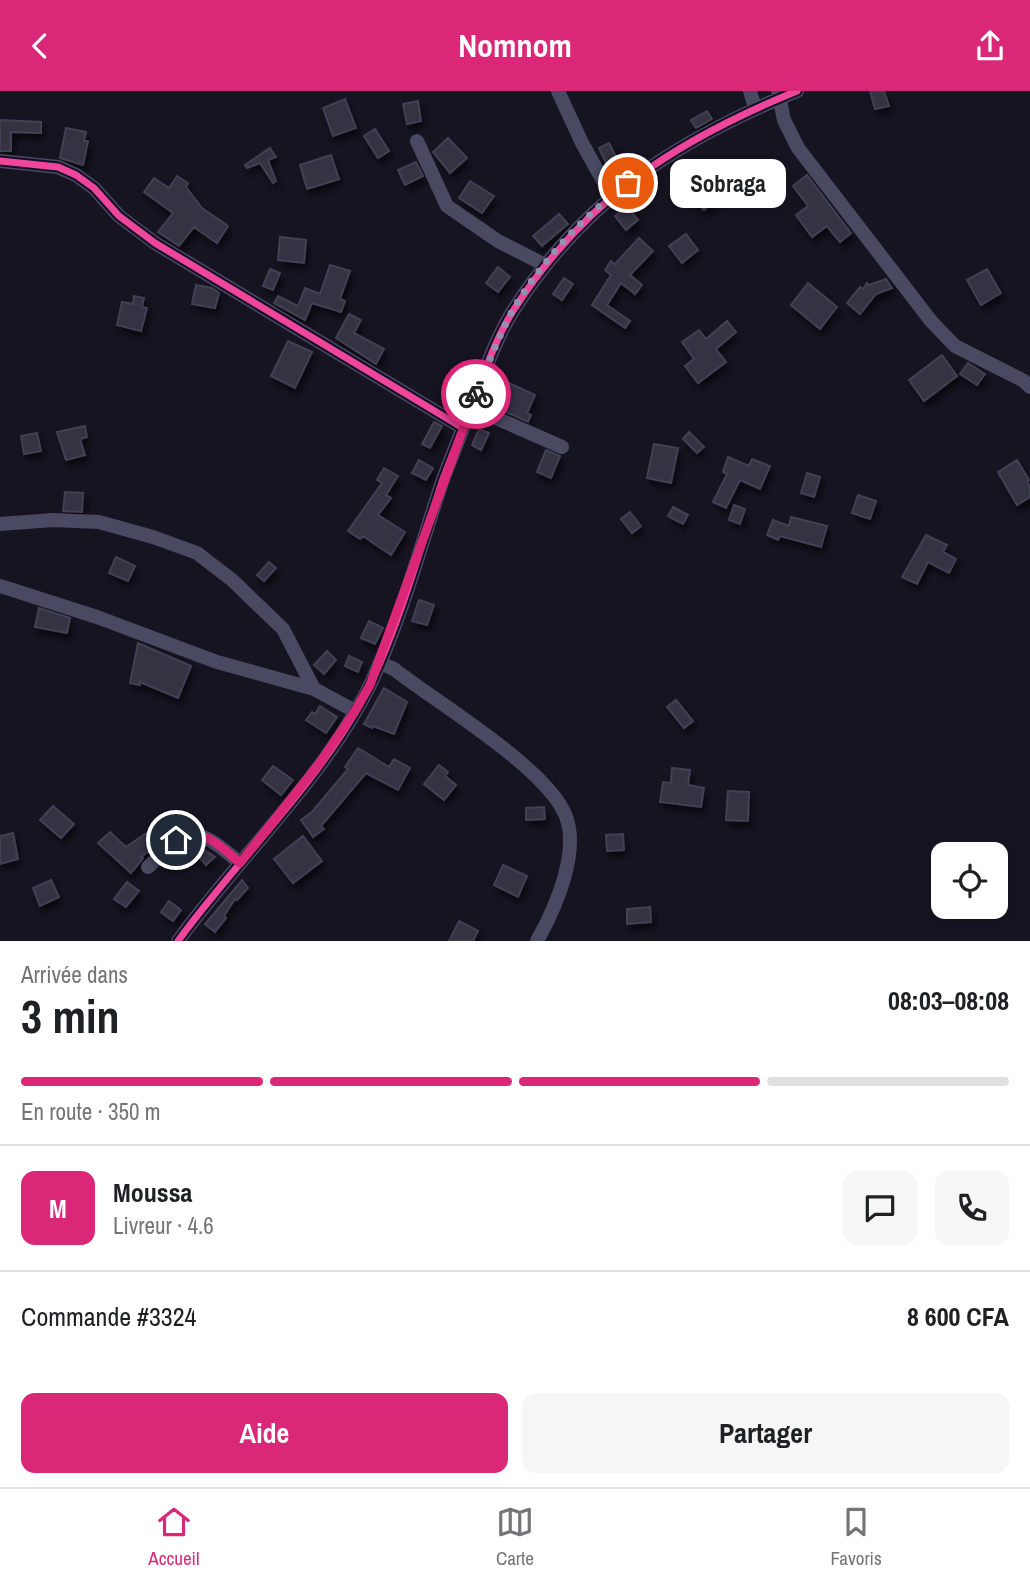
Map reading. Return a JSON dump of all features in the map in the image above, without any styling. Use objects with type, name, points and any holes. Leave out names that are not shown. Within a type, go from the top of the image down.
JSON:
[{"type":"street","points":[[558,91],[582,143],[611,195]]},
{"type":"street","points":[[750,91],[755,109]]},
{"type":"street","points":[[178,941],[319,764],[355,711],[380,663],[463,428],[494,349],[512,312],[545,265],[573,232],[611,195],[682,146],[779,95],[797,91]]},
{"type":"street","points":[[779,95],[784,120],[798,148],[931,321],[954,346],[1024,381],[1030,387]]},
{"type":"street","points":[[417,141],[447,206],[498,241],[545,265]]},
{"type":"street","points":[[0,161],[58,167],[76,175],[94,188],[120,216],[155,243],[463,428]]},
{"type":"street","points":[[471,407],[562,447]]},
{"type":"street","points":[[0,524],[52,520],[99,522],[197,553],[232,580],[283,629],[314,689]]},
{"type":"street","points":[[0,586],[97,617],[217,662],[314,689],[355,711]]},
{"type":"street","points":[[380,663],[394,669],[518,761],[538,778],[564,813],[568,825],[569,846],[564,880],[537,941]]},
{"type":"street","points":[[148,866],[176,840],[194,834],[218,844],[240,863]]},
{"type":"building","points":[[870,91],[884,91],[889,106],[875,109]]},
{"type":"building","points":[[345,99],[356,128],[333,136],[323,108]]},
{"type":"building","points":[[418,101],[421,121],[407,124],[403,104]]},
{"type":"building","points":[[707,111],[712,119],[696,128],[691,120]]},
{"type":"building","points":[[0,120],[41,122],[41,133],[11,132],[11,151],[0,151]]},
{"type":"building","points":[[66,128],[86,132],[84,141],[88,141],[83,165],[60,158]]},
{"type":"building","points":[[375,129],[389,151],[378,158],[364,136]]},
{"type":"building","points":[[448,138],[467,158],[450,173],[433,152]]},
{"type":"building","points":[[609,143],[620,165],[609,170],[599,148]]},
{"type":"building","points":[[270,148],[276,157],[268,160],[276,181],[273,183],[260,163],[247,168],[245,165]]},
{"type":"building","points":[[331,155],[339,179],[307,189],[300,165]]},
{"type":"building","points":[[726,161],[739,176],[713,198],[715,200],[704,210],[691,196]]},
{"type":"building","points":[[416,162],[423,176],[405,185],[398,170]]},
{"type":"building","points":[[766,162],[779,179],[764,191],[750,174]]},
{"type":"building","points":[[807,175],[851,233],[840,242],[827,226],[812,237],[796,215],[808,206],[793,186]]},
{"type":"building","points":[[177,176],[188,183],[186,187],[202,208],[228,226],[217,243],[194,227],[179,246],[158,232],[173,213],[144,192],[154,178],[169,188]]},
{"type":"building","points":[[470,181],[494,196],[482,213],[459,198]]},
{"type":"building","points":[[626,206],[638,220],[626,230],[615,216]]},
{"type":"building","points":[[559,214],[568,224],[542,246],[533,236]]},
{"type":"building","points":[[686,234],[698,250],[682,263],[669,246]]},
{"type":"building","points":[[280,237],[306,240],[304,263],[278,260]]},
{"type":"building","points":[[639,238],[653,251],[630,275],[642,285],[635,294],[621,283],[607,305],[630,321],[625,328],[592,305],[611,275],[605,270],[611,261],[615,264]]},
{"type":"building","points":[[330,265],[350,271],[340,299],[345,301],[341,312],[312,303],[305,320],[274,303],[278,296],[298,306],[305,288],[320,294]]},
{"type":"building","points":[[498,267],[510,277],[498,292],[486,283]]},
{"type":"building","points":[[270,269],[280,273],[273,290],[263,286]]},
{"type":"building","points":[[987,269],[1001,293],[981,305],[967,280]]},
{"type":"building","points":[[564,278],[573,284],[562,300],[553,294]]},
{"type":"building","points":[[886,279],[892,288],[876,294],[860,314],[847,303],[860,287],[863,289],[867,283],[869,285]]},
{"type":"building","points":[[808,283],[837,307],[820,329],[791,305]]},
{"type":"building","points":[[196,285],[212,288],[219,293],[215,308],[192,304]]},
{"type":"building","points":[[134,296],[144,298],[142,307],[147,308],[141,331],[117,325],[122,302],[133,304]]},
{"type":"building","points":[[349,314],[361,320],[354,333],[384,349],[376,364],[336,338]]},
{"type":"building","points":[[727,321],[736,332],[716,349],[726,362],[698,383],[685,366],[694,359],[682,342],[699,330],[706,339]]},
{"type":"building","points":[[288,341],[312,352],[295,388],[271,376]]},
{"type":"building","points":[[942,355],[957,376],[924,401],[909,380]]},
{"type":"building","points":[[968,363],[985,374],[977,385],[960,374]]},
{"type":"building","points":[[498,378],[535,395],[527,413],[531,415],[528,422],[495,407],[497,403],[488,399]]},
{"type":"building","points":[[434,422],[442,426],[430,448],[422,444]]},
{"type":"building","points":[[85,426],[87,437],[80,439],[85,455],[66,460],[57,432]]},
{"type":"building","points":[[479,429],[489,433],[481,450],[472,445]]},
{"type":"building","points":[[689,432],[704,447],[697,453],[683,439]]},
{"type":"building","points":[[37,433],[41,451],[24,454],[21,436]]},
{"type":"building","points":[[654,444],[678,448],[671,483],[647,478]]},
{"type":"building","points":[[546,450],[560,456],[551,478],[537,472]]},
{"type":"building","points":[[728,457],[749,466],[752,459],[770,466],[760,489],[740,480],[726,508],[713,502],[727,474],[723,472]]},
{"type":"building","points":[[419,460],[433,468],[426,480],[412,473]]},
{"type":"building","points":[[1017,460],[1029,480],[1027,482],[1030,497],[1017,505],[998,472]]},
{"type":"building","points":[[384,468],[398,476],[386,495],[391,498],[378,515],[405,532],[391,555],[363,536],[360,539],[348,531],[382,483],[377,480]]},
{"type":"building","points":[[807,473],[820,477],[814,497],[801,493]]},
{"type":"building","points":[[65,492],[83,493],[82,512],[63,511]]},
{"type":"building","points":[[858,495],[876,501],[870,519],[852,513]]},
{"type":"building","points":[[734,505],[745,509],[740,524],[729,520]]},
{"type":"building","points":[[673,507],[688,515],[683,524],[668,516]]},
{"type":"building","points":[[630,512],[641,526],[632,533],[621,519]]},
{"type":"building","points":[[791,517],[827,526],[821,547],[780,536],[778,540],[767,535],[773,520],[789,526]]},
{"type":"building","points":[[926,535],[947,545],[943,552],[956,559],[949,573],[928,562],[917,584],[902,577]]},
{"type":"building","points":[[116,557],[135,566],[128,581],[109,573]]},
{"type":"building","points":[[269,562],[276,568],[264,581],[257,575]]},
{"type":"building","points":[[419,600],[434,605],[427,625],[412,621]]},
{"type":"building","points":[[39,608],[70,618],[67,633],[35,627]]},
{"type":"building","points":[[369,621],[383,628],[375,644],[361,638]]},
{"type":"building","points":[[138,643],[191,666],[178,698],[140,682],[140,685],[130,683]]},
{"type":"building","points":[[327,651],[336,660],[324,674],[314,665]]},
{"type":"building","points":[[349,656],[362,662],[358,672],[345,666]]},
{"type":"building","points":[[384,688],[407,702],[394,734],[364,724]]},
{"type":"building","points":[[676,700],[693,721],[684,728],[667,707]]},
{"type":"building","points":[[320,706],[337,717],[326,733],[306,720],[312,712],[315,714]]},
{"type":"building","points":[[358,748],[389,767],[394,759],[410,768],[398,790],[366,773],[321,826],[324,829],[313,837],[301,820],[312,812],[348,769],[345,767]]},
{"type":"building","points":[[439,765],[448,772],[445,776],[456,785],[444,800],[424,784]]},
{"type":"building","points":[[273,766],[293,780],[281,795],[262,780]]},
{"type":"building","points":[[672,768],[690,770],[688,785],[704,788],[701,807],[660,802],[663,782],[671,783]]},
{"type":"building","points":[[728,791],[749,792],[748,821],[726,820]]},
{"type":"building","points":[[53,806],[74,824],[61,838],[40,820]]},
{"type":"building","points":[[544,807],[545,819],[526,820],[526,808]]},
{"type":"building","points":[[151,830],[160,843],[141,857],[143,858],[131,873],[98,843],[110,832],[126,847]]},
{"type":"building","points":[[13,833],[18,859],[0,864],[0,836]]},
{"type":"building","points":[[623,834],[624,850],[607,851],[606,835]]},
{"type":"building","points":[[303,836],[322,861],[293,883],[274,859]]},
{"type":"building","points":[[198,846],[215,857],[206,865],[193,850]]},
{"type":"building","points":[[503,865],[527,876],[518,897],[494,885]]},
{"type":"building","points":[[51,880],[59,897],[40,906],[33,888]]},
{"type":"building","points":[[242,880],[248,888],[235,899],[224,916],[226,918],[215,932],[205,924]]},
{"type":"building","points":[[127,882],[139,891],[126,907],[114,899]]},
{"type":"building","points":[[169,901],[181,910],[173,921],[161,912]]},
{"type":"building","points":[[650,907],[651,922],[627,924],[627,909]]},
{"type":"building","points":[[459,921],[478,931],[473,941],[449,941]]},
{"type":"cycle path","points":[[178,941],[330,751],[371,683],[401,609],[442,482],[491,355],[513,311],[541,271],[570,236],[602,205],[637,177],[712,130],[797,91]]},
{"type":"cycle path","points":[[0,161],[58,167],[76,175],[94,188],[119,216],[155,243],[463,428]]},
{"type":"way so far","points":[[476,394],[512,312],[545,265],[573,232],[611,195],[628,183]]},
{"type":"place","name":"Sobraga","points":[[628,183]]},
{"type":"route","points":[[176,840],[194,834],[205,837],[218,844],[240,863],[319,764],[355,711],[380,663],[476,394]]}]
